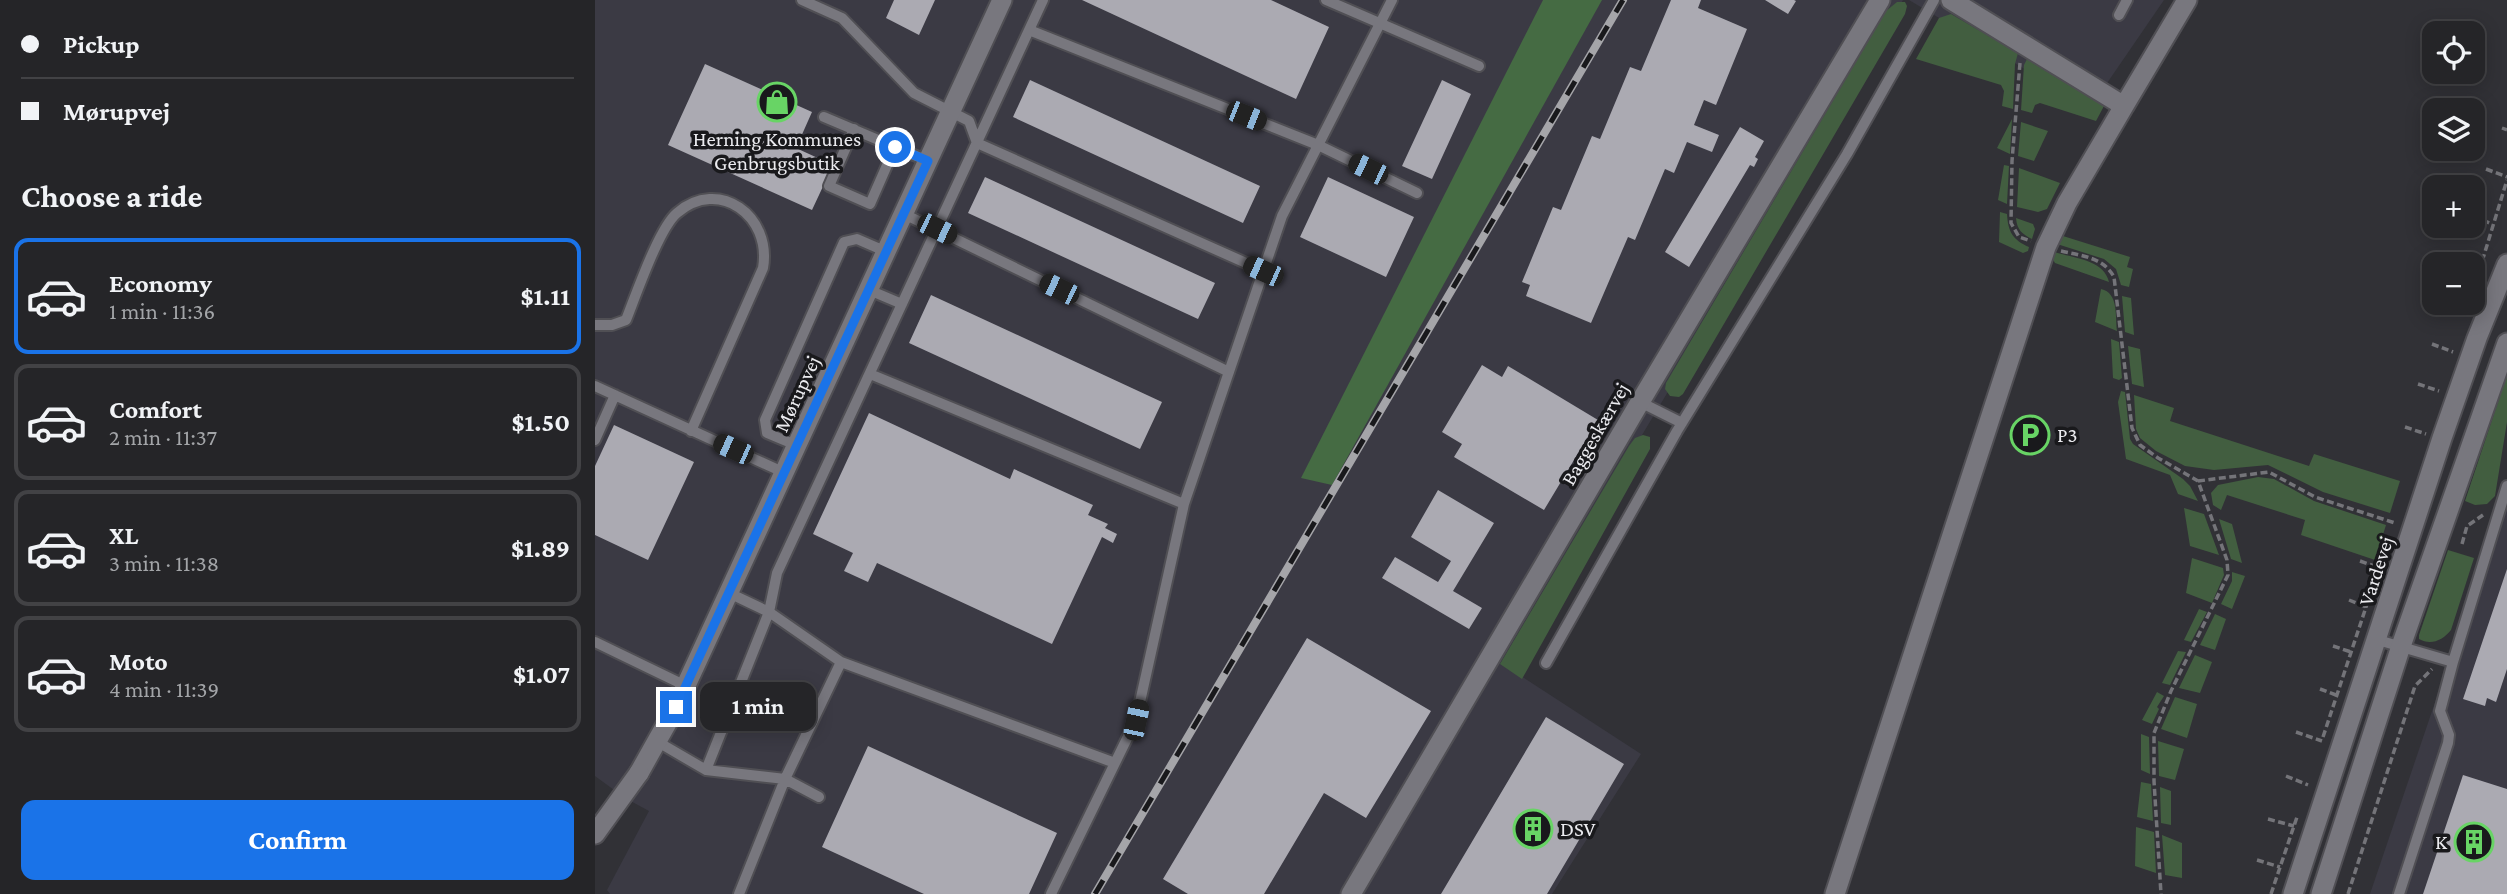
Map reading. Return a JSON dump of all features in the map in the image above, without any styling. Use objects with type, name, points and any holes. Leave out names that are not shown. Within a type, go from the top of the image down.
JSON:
[{"type":"street","name":"Mørupvej","points":[[595,834],[658,743],[686,686],[1002,0]]},
{"type":"street","name":"Baggeskærvej","points":[[1351,894],[1640,402],[1881,0]]},
{"type":"street","points":[[1951,0],[2124,106]]},
{"type":"street","points":[[1835,894],[2046,247],[2067,203],[2187,0]]},
{"type":"street","name":"Vardevej","points":[[2293,894],[2442,438],[2477,338],[2507,264]]},
{"type":"street","points":[[2321,894],[2401,646],[2507,343]]},
{"type":"lane","points":[[802,0],[842,18],[914,93],[969,121],[977,143],[1263,271]]},
{"type":"lane","points":[[706,770],[769,612],[777,573],[1043,0]]},
{"type":"lane","points":[[1326,0],[1479,66]]},
{"type":"lane","points":[[1051,894],[1136,720],[1184,504],[1283,216],[1392,0]]},
{"type":"lane","points":[[1546,663],[1682,423],[1847,154],[1934,0]]},
{"type":"lane","points":[[2119,15],[2127,0]]},
{"type":"lane","points":[[1029,30],[1318,145],[1417,193]]},
{"type":"lane","points":[[824,117],[928,161]]},
{"type":"lane","points":[[854,129],[829,186],[870,204],[895,147]]},
{"type":"lane","points":[[595,325],[612,325],[626,320],[664,232],[677,213],[696,202],[707,200],[729,203],[749,214],[762,233],[765,245],[763,268],[691,431]]},
{"type":"lane","points":[[904,214],[1229,372]]},
{"type":"lane","points":[[798,446],[767,433],[765,419],[844,242],[857,239],[887,252]]},
{"type":"lane","points":[[869,290],[902,304]]},
{"type":"lane","points":[[870,374],[1184,504]]},
{"type":"lane","points":[[595,386],[785,473]]},
{"type":"lane","points":[[595,440],[615,395]]},
{"type":"lane","points":[[1640,402],[1682,423]]},
{"type":"lane","points":[[2399,894],[2448,743],[2449,735],[2440,712],[2507,486]]},
{"type":"lane","points":[[729,593],[769,612],[841,662],[1115,763]]},
{"type":"lane","points":[[2378,640],[2453,662]]},
{"type":"lane","points":[[595,642],[686,686]]},
{"type":"lane","points":[[739,894],[785,779],[841,662]]},
{"type":"lane","points":[[658,743],[706,770],[785,779],[819,797]]},
{"type":"path","points":[[2028,46],[2020,59],[2012,160],[2011,223],[2019,237],[2093,259],[2108,267],[2114,277],[2132,428],[2140,445],[2199,481],[2269,472],[2315,497],[2401,525]]},
{"type":"path","points":[[2484,252],[2507,179],[2486,169]]},
{"type":"path","points":[[2485,221],[2492,224]]},
{"type":"path","points":[[2431,344],[2453,353]]},
{"type":"path","points":[[2418,384],[2440,392]]},
{"type":"path","points":[[2405,427],[2427,434]]},
{"type":"path","points":[[2161,894],[2154,733],[2171,691],[2228,575],[2227,560],[2199,481]]},
{"type":"path","points":[[2462,544],[2467,526]]},
{"type":"path","points":[[2360,561],[2380,567],[2377,577]]},
{"type":"path","points":[[2318,752],[2369,597]]},
{"type":"path","points":[[2349,600],[2366,607]]},
{"type":"path","points":[[2333,646],[2351,652]]},
{"type":"path","points":[[2348,894],[2415,686],[2433,668],[2436,657]]},
{"type":"path","points":[[2320,690],[2336,695]]},
{"type":"path","points":[[2296,732],[2322,741]]},
{"type":"path","points":[[2304,796],[2311,774]]},
{"type":"path","points":[[2286,776],[2308,785]]},
{"type":"path","points":[[2271,894],[2297,816]]},
{"type":"path","points":[[2268,819],[2294,827]]},
{"type":"path","points":[[2257,860],[2280,867]]},
{"type":"shaded area","points":[[595,0],[1903,0],[1504,665],[1641,754],[1552,894],[610,894],[607,890],[649,811],[625,798],[595,776]]},
{"type":"shaded area","points":[[1909,0],[2164,0],[2090,108]]},
{"type":"shaded area","points":[[2507,490],[2507,894],[2370,894]]},
{"type":"green space","points":[[1543,0],[1602,0],[1332,485],[1301,478]]},
{"type":"green space","points":[[1897,2],[1905,2],[1905,14],[1683,394],[1679,397],[1670,396],[1665,389],[1666,383],[1886,11]]},
{"type":"green space","points":[[1951,14],[2018,53],[2013,109],[2002,106],[2004,91],[2001,85],[1916,59],[1939,18]]},
{"type":"green space","points":[[2027,59],[2104,106],[2096,121],[2040,103],[2035,105],[2032,113],[2021,110],[2024,65]]},
{"type":"green space","points":[[2012,119],[2010,154],[1997,148]]},
{"type":"green space","points":[[2021,122],[2048,131],[2034,161],[2018,156]]},
{"type":"green space","points":[[2004,165],[2009,166],[2007,204],[1998,200]]},
{"type":"green space","points":[[2019,168],[2060,183],[2047,209],[2038,212],[2017,207]]},
{"type":"green space","points":[[2000,212],[2007,214],[2012,235],[2029,247],[2028,251],[2023,253],[1999,242]]},
{"type":"green space","points":[[2016,218],[2033,224],[2035,229],[2032,239],[2021,231]]},
{"type":"green space","points":[[2063,236],[2130,257],[2127,267],[2133,269],[2129,287],[2121,285],[2116,269],[2104,259],[2057,244]]},
{"type":"green space","points":[[2054,252],[2095,264],[2109,282],[2055,263],[2052,258]]},
{"type":"green space","points":[[2101,289],[2107,291],[2113,300],[2117,331],[2095,322]]},
{"type":"green space","points":[[2122,296],[2131,298],[2134,335],[2125,332]]},
{"type":"green space","points":[[2111,339],[2119,342],[2122,378],[2119,380],[2113,378]]},
{"type":"green space","points":[[2128,346],[2140,349],[2144,387],[2132,384]]},
{"type":"green space","points":[[2507,375],[2507,422],[2495,496],[2487,504],[2475,505],[2465,501]]},
{"type":"green space","points":[[2121,391],[2125,392],[2130,439],[2133,444],[2183,479],[2198,501],[2178,494],[2170,475],[2126,459],[2118,402]]},
{"type":"green space","points":[[2134,395],[2174,408],[2170,421],[2309,466],[2314,454],[2400,481],[2390,513],[2323,492],[2268,465],[2214,470],[2185,466],[2156,451],[2140,438],[2136,429]]},
{"type":"green space","points":[[1643,435],[1650,437],[1650,449],[1522,679],[1500,664],[1629,446],[1635,438]]},
{"type":"green space","points":[[2258,477],[2274,479],[2314,501],[2386,525],[2375,560],[2301,535],[2305,520],[2227,495],[2221,510],[2213,505],[2211,493],[2218,485]]},
{"type":"green space","points":[[2184,508],[2204,514],[2219,555],[2190,546]]},
{"type":"green space","points":[[2219,519],[2232,524],[2242,563],[2231,559]]},
{"type":"green space","points":[[2448,550],[2474,558],[2451,630],[2437,641],[2423,641],[2419,639],[2419,635]]},
{"type":"green space","points":[[2192,558],[2223,568],[2224,575],[2212,603],[2186,593]]},
{"type":"green space","points":[[2232,572],[2245,576],[2232,609],[2221,604],[2232,581]]},
{"type":"green space","points":[[2199,609],[2207,612],[2191,642],[2184,640]]},
{"type":"green space","points":[[2215,614],[2226,619],[2215,650],[2200,645]]},
{"type":"green space","points":[[2178,651],[2186,652],[2170,685],[2162,683]]},
{"type":"green space","points":[[2195,655],[2212,662],[2200,693],[2179,688]]},
{"type":"green space","points":[[2157,692],[2164,696],[2157,707],[2159,709],[2152,724],[2142,720]]},
{"type":"green space","points":[[2175,697],[2197,704],[2187,738],[2161,729]]},
{"type":"green space","points":[[2141,734],[2149,737],[2150,774],[2141,770]]},
{"type":"green space","points":[[2158,741],[2184,749],[2175,780],[2159,776]]},
{"type":"green space","points":[[2141,782],[2151,784],[2153,821],[2137,817]]},
{"type":"green space","points":[[2160,787],[2171,791],[2171,825],[2161,823]]},
{"type":"green space","points":[[2136,827],[2154,832],[2156,873],[2135,866]]},
{"type":"green space","points":[[2162,835],[2182,843],[2182,878],[2165,875]]},
{"type":"building","points":[[894,0],[935,0],[919,35],[886,18]]},
{"type":"building","points":[[1082,0],[1271,0],[1329,27],[1296,99]]},
{"type":"building","points":[[1671,0],[1701,0],[1698,8],[1747,29],[1716,105],[1704,100],[1694,125],[1719,135],[1712,152],[1687,142],[1674,173],[1665,169],[1635,240],[1628,237],[1591,323],[1526,296],[1530,285],[1522,282],[1553,207],[1561,210],[1592,136],[1600,139],[1630,67],[1641,71]]},
{"type":"building","points":[[1765,0],[1794,0],[1796,1],[1788,14]]},
{"type":"building","points":[[705,64],[812,112],[796,148],[833,165],[812,210],[668,145]]},
{"type":"building","points":[[1030,80],[1260,186],[1243,223],[1013,117]]},
{"type":"building","points":[[1442,80],[1471,94],[1432,179],[1402,166]]},
{"type":"building","points":[[1740,127],[1764,141],[1755,157],[1758,159],[1754,167],[1750,165],[1689,267],[1665,252]]},
{"type":"building","points":[[985,177],[1215,283],[1198,319],[968,213]]},
{"type":"building","points":[[1328,177],[1414,217],[1386,277],[1300,237]]},
{"type":"building","points":[[931,295],[1162,402],[1140,449],[909,343]]},
{"type":"building","points":[[1482,365],[1502,377],[1508,366],[1598,420],[1544,510],[1454,457],[1462,444],[1442,432]]},
{"type":"building","points":[[869,413],[1010,479],[1014,469],[1093,505],[1088,515],[1108,524],[1105,528],[1117,534],[1113,543],[1102,537],[1052,644],[877,563],[868,582],[844,571],[853,553],[813,534]]},
{"type":"building","points":[[614,425],[694,462],[648,560],[595,535],[595,466]]},
{"type":"building","points":[[1438,490],[1494,523],[1453,591],[1482,608],[1469,629],[1382,578],[1395,557],[1438,582],[1451,561],[1411,537]]},
{"type":"building","points":[[2507,569],[2507,669],[2496,702],[2487,698],[2485,706],[2463,699]]},
{"type":"building","points":[[1307,638],[1431,711],[1366,818],[1324,793],[1264,894],[1188,894],[1163,879]]},
{"type":"building","name":"DSV","points":[[1546,717],[1624,764],[1547,894],[1441,894]]},
{"type":"building","points":[[868,746],[1057,833],[1029,894],[924,894],[822,847]]},
{"type":"building","name":"K","points":[[2463,775],[2507,789],[2507,894],[2423,894]]},
{"type":"railway","points":[[1095,894],[1623,0]]},
{"type":"place","name":"Herning Kommunes Genbrugsbutik","points":[[777,102]]},
{"type":"place","name":"P3","points":[[2030,435]]},
{"type":"place","name":"DSV","points":[[1533,829]]},
{"type":"place","name":"K","points":[[2474,842]]},
{"type":"route","points":[[676,707],[928,161],[895,147]]}]
